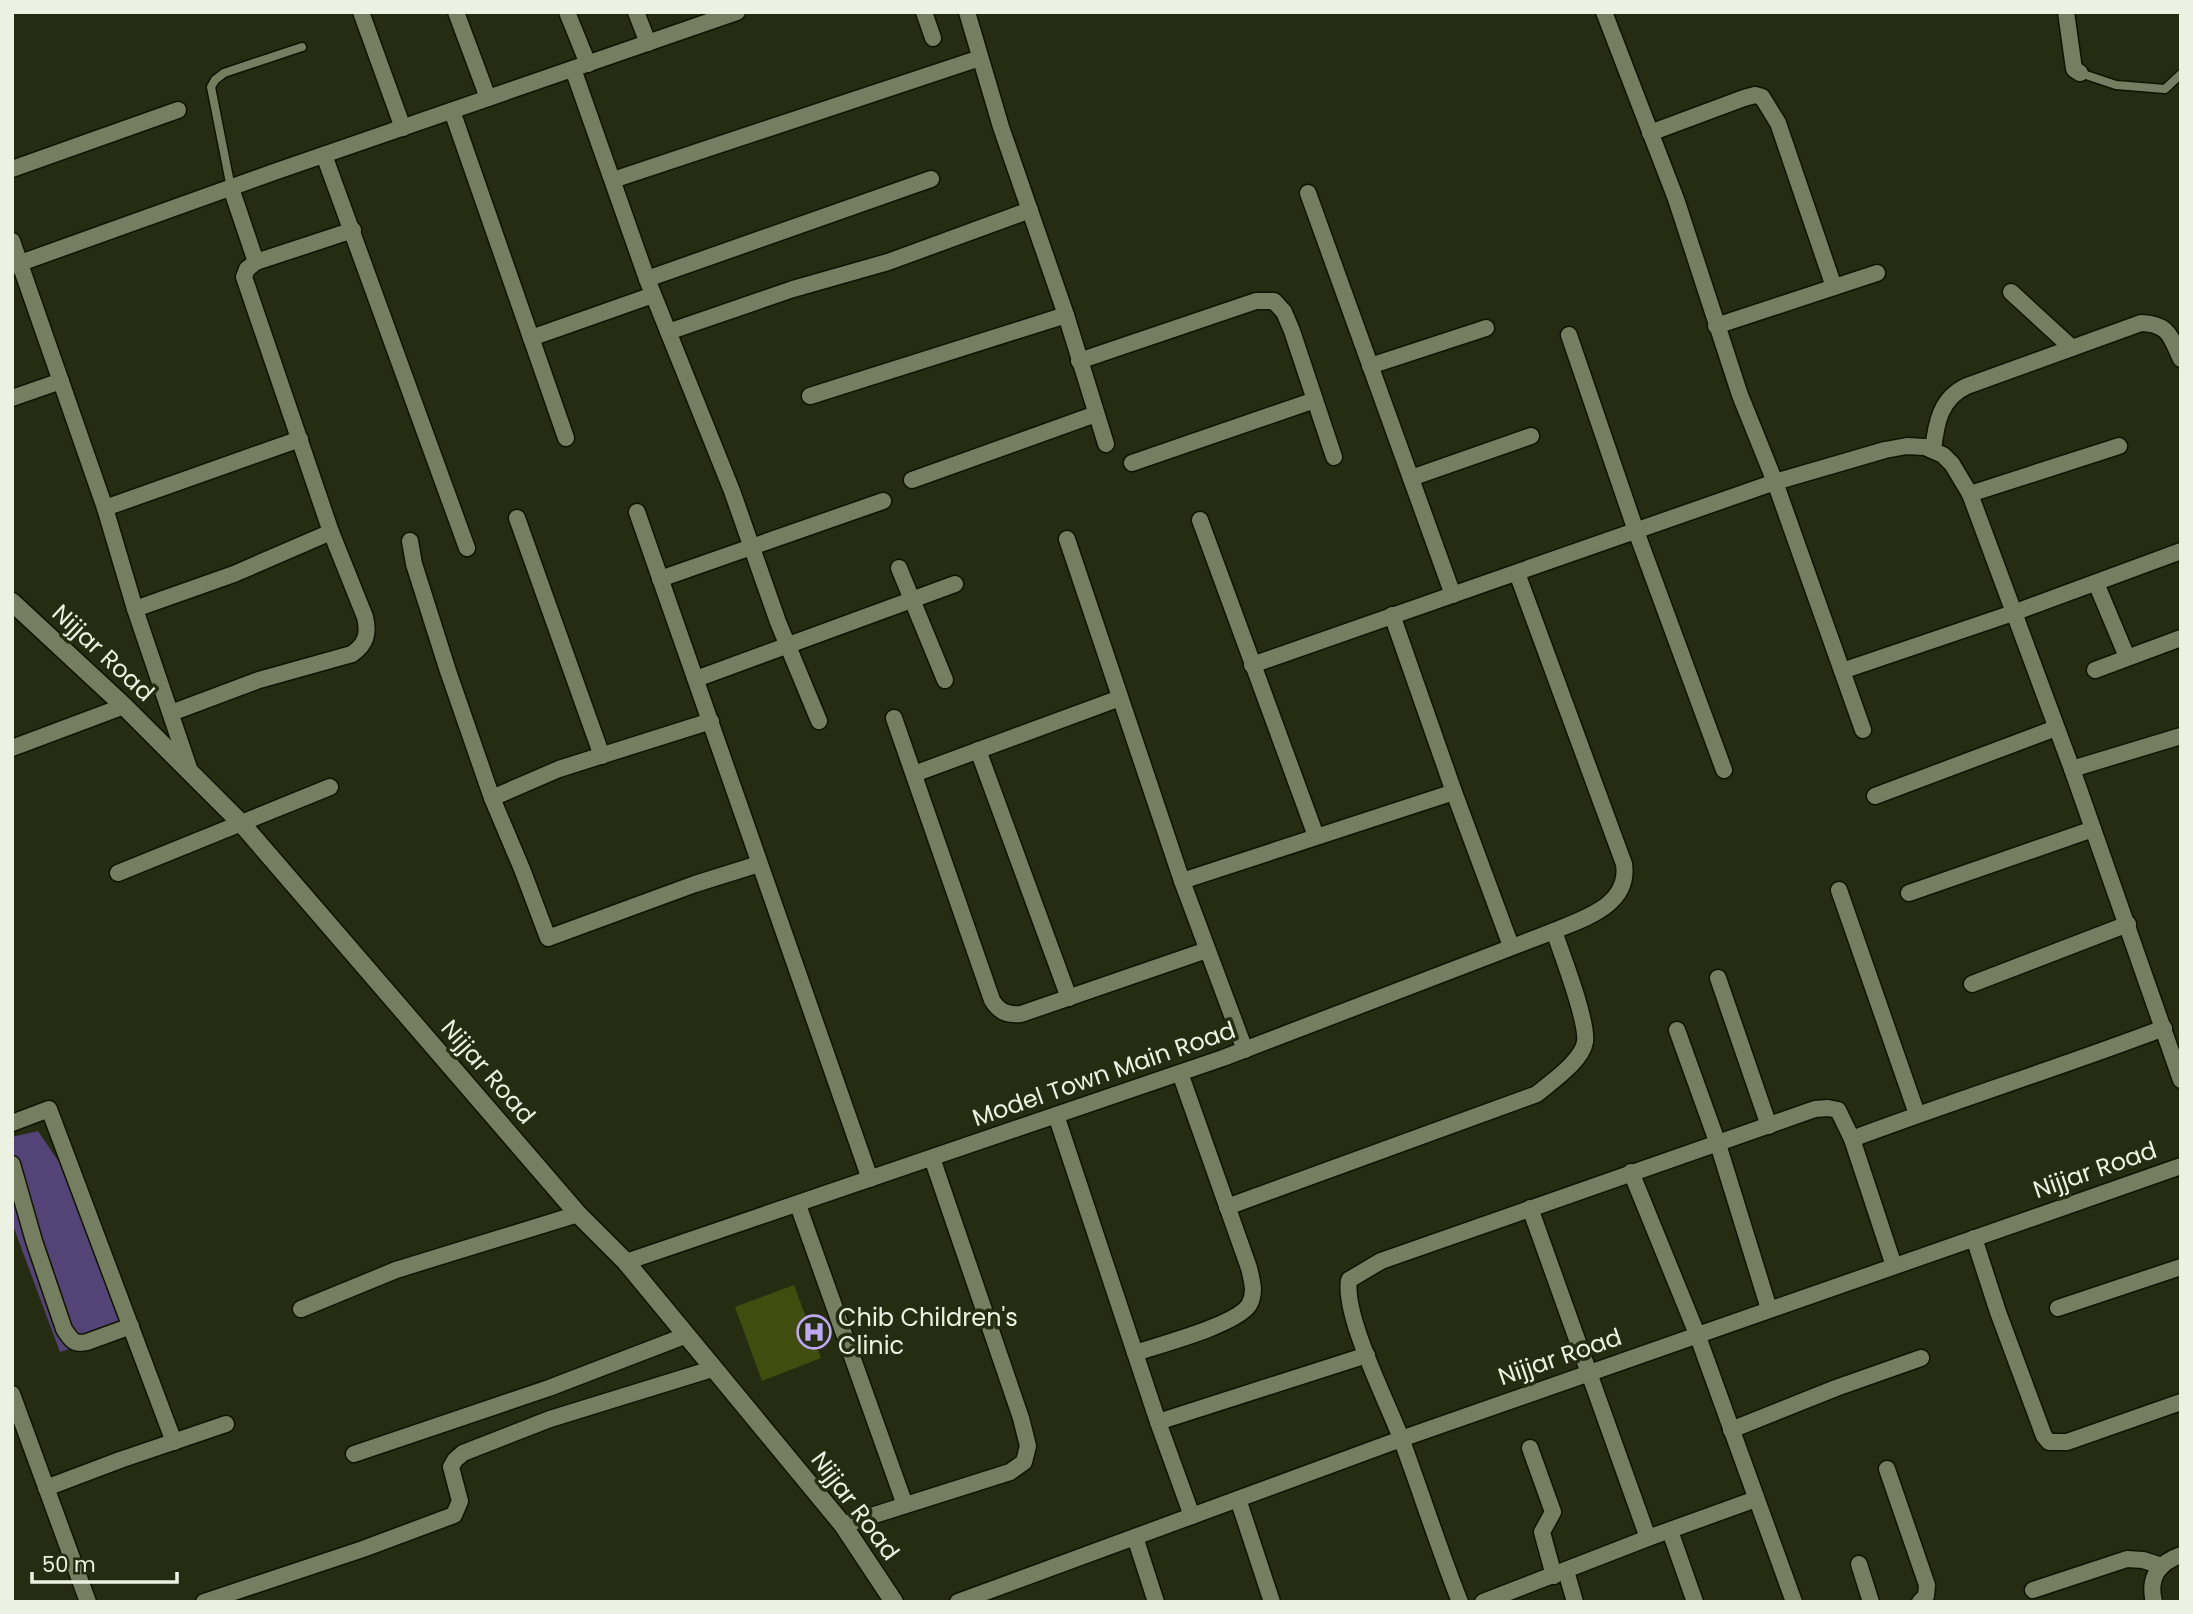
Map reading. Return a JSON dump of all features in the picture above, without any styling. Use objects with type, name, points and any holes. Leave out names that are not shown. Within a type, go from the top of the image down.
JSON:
[{"type":"street","points":[[360,12],[402,128]]},
{"type":"street","points":[[456,12],[488,98]]},
{"type":"street","points":[[567,12],[613,180],[650,287],[732,491],[819,721]]},
{"type":"street","points":[[636,12],[648,43]]},
{"type":"street","points":[[16,265],[737,12]]},
{"type":"street","points":[[924,12],[933,38]]},
{"type":"street","points":[[967,12],[1106,444]]},
{"type":"street","points":[[2066,12],[2074,69],[2080,73]]},
{"type":"street","points":[[1607,13],[1676,200],[1740,395],[1775,482],[1863,730]]},
{"type":"street","points":[[613,180],[980,58]]},
{"type":"street","points":[[1650,133],[1744,98],[1755,95],[1762,97],[1778,123],[1834,287]]},
{"type":"street","points":[[12,169],[178,110]]},
{"type":"street","points":[[452,111],[566,438]]},
{"type":"street","points":[[324,155],[467,548]]},
{"type":"street","points":[[531,338],[650,287],[931,179]]},
{"type":"street","points":[[231,188],[256,262]]},
{"type":"street","points":[[1308,193],[1453,595]]},
{"type":"street","points":[[668,332],[793,289],[888,262],[1030,210]]},
{"type":"street","points":[[171,713],[259,680],[352,654],[362,646],[368,629],[365,617],[331,532],[244,278],[247,268],[256,262],[352,230]]},
{"type":"street","points":[[12,242],[16,265],[61,381],[105,508],[135,609],[190,771]]},
{"type":"street","points":[[1716,326],[1877,273]]},
{"type":"street","points":[[2011,292],[2072,348]]},
{"type":"street","points":[[1079,361],[1256,301],[1274,301],[1284,312],[1292,331],[1334,457]]},
{"type":"street","points":[[810,396],[1066,314]]},
{"type":"street","points":[[1933,450],[1936,423],[1944,403],[1956,390],[2141,323],[2157,323],[2168,331],[2181,359]]},
{"type":"street","points":[[1370,366],[1486,328]]},
{"type":"street","points":[[1569,335],[1636,531],[1724,771]]},
{"type":"street","points":[[12,398],[61,381]]},
{"type":"street","points":[[1132,463],[1315,400]]},
{"type":"street","points":[[912,480],[1096,414]]},
{"type":"street","points":[[1411,478],[1531,436]]},
{"type":"street","points":[[105,508],[300,439]]},
{"type":"street","points":[[1252,664],[1775,482],[1885,450],[1907,446],[1933,450],[1952,464],[1970,494],[2072,769],[2181,1080]]},
{"type":"street","points":[[1970,494],[2119,446]]},
{"type":"street","points":[[660,579],[883,500]]},
{"type":"street","points":[[637,512],[870,1179]]},
{"type":"street","points":[[517,518],[602,756]]},
{"type":"street","points":[[1200,520],[1316,836]]},
{"type":"street","points":[[135,609],[234,574],[331,532]]},
{"type":"street","points":[[1067,539],[1182,881],[1245,1050]]},
{"type":"street","points":[[410,541],[430,618],[492,798],[548,939],[695,884],[758,864]]},
{"type":"street","points":[[1842,671],[2013,613],[2181,551]]},
{"type":"street","points":[[899,568],[945,680]]},
{"type":"street","name":"Model Town Main Road","points":[[626,1262],[1245,1050],[1554,931],[1591,916],[1613,901],[1621,891],[1626,876],[1624,864],[1517,573]]},
{"type":"street","points":[[2096,583],[2127,657]]},
{"type":"street","points":[[696,679],[955,584]]},
{"type":"street","name":"Nijjar Road","points":[[12,602],[124,706],[242,824],[578,1214],[626,1262],[687,1335],[712,1369],[843,1525],[889,1600]]},
{"type":"street","points":[[1392,615],[1511,946]]},
{"type":"street","points":[[2095,670],[2181,638]]},
{"type":"street","points":[[914,774],[1121,698]]},
{"type":"street","points":[[12,748],[124,706]]},
{"type":"street","points":[[894,718],[997,1008],[1011,1014],[1021,1014],[1207,950]]},
{"type":"street","points":[[492,798],[559,769],[711,721]]},
{"type":"street","points":[[1875,796],[2056,728]]},
{"type":"street","points":[[2072,769],[2181,736]]},
{"type":"street","points":[[978,750],[1069,999]]},
{"type":"street","points":[[118,873],[330,787]]},
{"type":"street","points":[[1182,881],[1454,792]]},
{"type":"street","points":[[1909,892],[2092,829]]},
{"type":"street","points":[[1839,890],[1917,1114]]},
{"type":"street","points":[[1972,984],[2127,924]]},
{"type":"street","points":[[1227,1207],[1537,1094],[1570,1067],[1585,1044],[1584,1024],[1554,931]]},
{"type":"street","points":[[1718,978],[1769,1126]]},
{"type":"street","points":[[1853,1139],[2164,1028]]},
{"type":"street","points":[[1676,1030],[1718,1144],[1769,1309]]},
{"type":"street","points":[[1135,1353],[1226,1322],[1241,1314],[1249,1306],[1254,1289],[1180,1073]]},
{"type":"street","points":[[1460,1602],[1401,1439],[1367,1355],[1347,1293],[1349,1280],[1381,1261],[1815,1109],[1828,1108],[1838,1110],[1853,1139],[1894,1266]]},
{"type":"street","points":[[12,1123],[49,1109],[174,1442]]},
{"type":"street","points":[[1056,1115],[1192,1516]]},
{"type":"street","points":[[843,1525],[1010,1472],[1024,1462],[1028,1446],[1009,1381],[932,1158]]},
{"type":"street","points":[[12,1164],[34,1241],[64,1329],[70,1339],[79,1344],[131,1326]]},
{"type":"street","name":"Nijjar Road","points":[[958,1602],[1401,1439],[2181,1166]]},
{"type":"street","points":[[1631,1172],[1696,1334],[1794,1602]]},
{"type":"street","points":[[798,1205],[905,1505]]},
{"type":"street","points":[[1530,1208],[1648,1538]]},
{"type":"street","points":[[301,1309],[396,1270],[578,1214]]},
{"type":"street","points":[[1974,1238],[2025,1387],[2049,1443],[2067,1441],[2181,1402]]},
{"type":"street","points":[[2058,1308],[2181,1267]]},
{"type":"street","points":[[354,1454],[549,1388],[687,1335]]},
{"type":"street","points":[[1158,1422],[1367,1355]]},
{"type":"street","points":[[1731,1430],[1836,1388],[1922,1358]]},
{"type":"street","points":[[204,1602],[363,1549],[454,1515],[460,1501],[451,1467],[463,1454],[550,1419],[712,1369]]},
{"type":"street","points":[[12,1394],[88,1602]]},
{"type":"street","points":[[46,1488],[226,1424]]},
{"type":"street","points":[[1530,1448],[1553,1512],[1542,1532],[1575,1602]]},
{"type":"street","points":[[1887,1469],[1927,1585],[1926,1596],[1920,1602]]},
{"type":"street","points":[[1238,1499],[1272,1602]]},
{"type":"street","points":[[1483,1602],[1756,1499]]},
{"type":"street","points":[[1670,1531],[1695,1602]]},
{"type":"street","points":[[1135,1537],[1156,1602]]},
{"type":"street","points":[[2154,1602],[2151,1586],[2153,1575],[2161,1566],[2181,1555]]},
{"type":"street","points":[[2033,1590],[2127,1559],[2143,1560],[2161,1566]]},
{"type":"street","points":[[1859,1564],[1871,1602]]},
{"type":"lane","points":[[231,188],[211,87],[215,80],[224,74],[302,47]]},
{"type":"lane","points":[[2080,73],[2116,85],[2165,89],[2181,74]]},
{"type":"shaded area","points":[[38,1131],[61,1165],[123,1332],[60,1352],[12,1223],[12,1137]]},
{"type":"building","points":[[794,1285],[821,1358],[762,1381],[735,1307]]},
{"type":"place","name":"Chib Children's Clinic","points":[[814,1332]]}]
